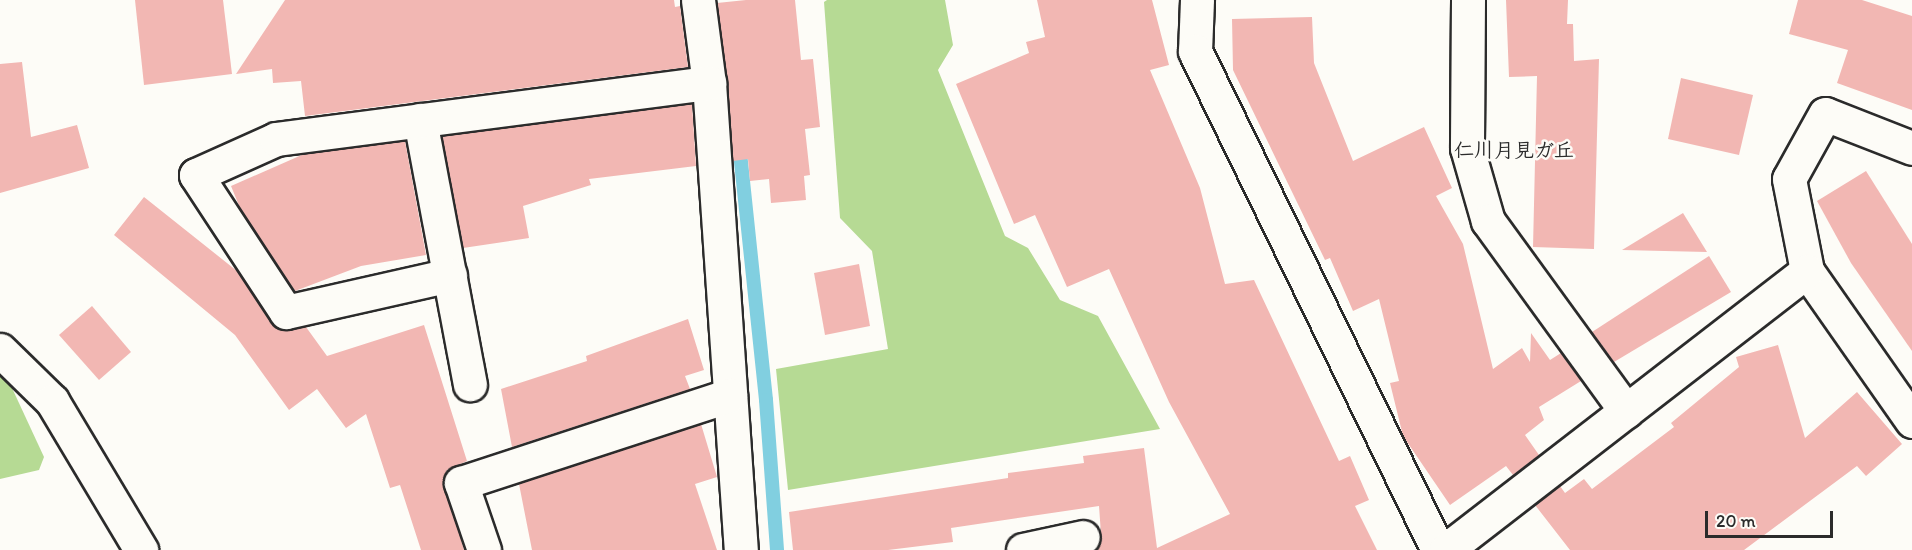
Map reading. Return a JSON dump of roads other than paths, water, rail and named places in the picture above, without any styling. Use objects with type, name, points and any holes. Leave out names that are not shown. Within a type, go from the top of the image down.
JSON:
[{"type":"street","points":[[698,0],[709,83],[741,550]]},
{"type":"street","points":[[1197,0],[1195,51],[1438,550]]},
{"type":"street","points":[[1468,0],[1467,148],[1488,221],[1626,411]]},
{"type":"street","points":[[450,275],[286,312],[196,175],[276,140],[709,83]]},
{"type":"street","points":[[1912,148],[1825,114],[1789,179],[1807,271],[1912,421]]},
{"type":"street","points":[[420,120],[470,384]]},
{"type":"street","points":[[1446,550],[1807,271]]},
{"type":"street","points":[[0,350],[52,401],[141,550]]},
{"type":"street","points":[[484,550],[461,483],[730,395]]},
{"type":"street","points":[[1023,550],[1083,537]]},
{"type":"waterway","points":[[739,143],[766,400],[777,550]]},
{"type":"district","name":"仁川月見ガ丘","points":[[1514,150]]}]
